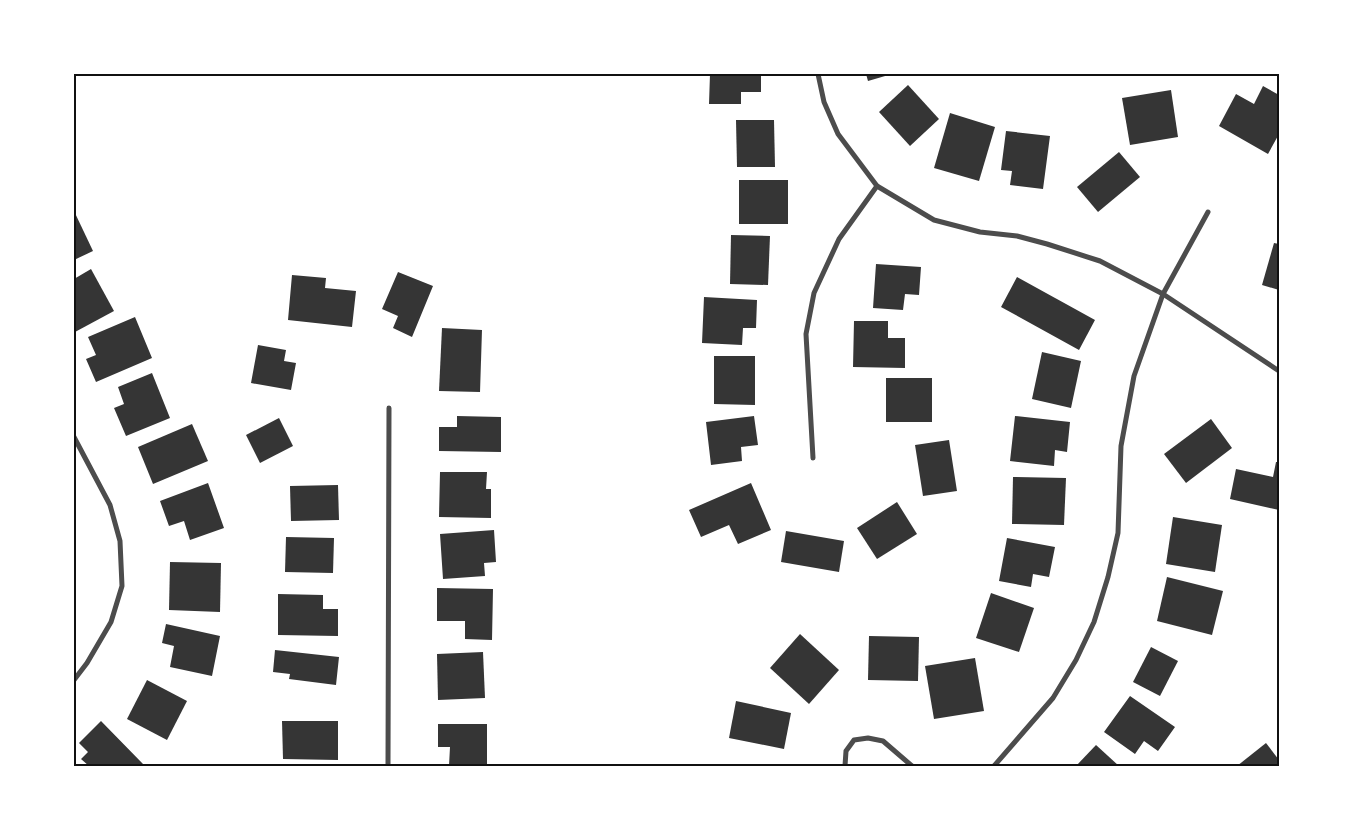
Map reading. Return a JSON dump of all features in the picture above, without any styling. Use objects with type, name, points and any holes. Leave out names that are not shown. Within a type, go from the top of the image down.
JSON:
[{"type":"street","points":[[818,74],[824,102],[838,134],[877,186],[934,220],[980,232],[1017,236],[1100,261],[1163,294],[1279,370]]},
{"type":"street","points":[[814,458],[806,334],[814,293],[839,239],[877,186]]},
{"type":"street","points":[[994,766],[1053,698],[1076,660],[1094,622],[1108,578],[1118,533],[1121,446],[1134,376],[1163,294],[1208,212]]},
{"type":"street","points":[[388,766],[389,408]]},
{"type":"street","points":[[74,437],[110,505],[120,541],[122,586],[112,622],[87,663],[74,680]]},
{"type":"street","points":[[845,766],[846,752],[854,740],[868,738],[883,742],[912,766]]},
{"type":"building","points":[[710,74],[761,74],[761,92],[741,92],[741,104],[709,104]]},
{"type":"building","points":[[866,74],[892,74],[868,81]]},
{"type":"building","points":[[908,85],[939,119],[910,146],[879,112]]},
{"type":"building","points":[[1263,86],[1279,95],[1279,134],[1268,154],[1219,126],[1236,94],[1254,104]]},
{"type":"building","points":[[1171,90],[1178,137],[1130,145],[1122,98]]},
{"type":"building","points":[[950,113],[995,127],[979,181],[934,168]]},
{"type":"building","points":[[736,120],[774,120],[775,167],[737,167]]},
{"type":"building","points":[[1006,131],[1050,136],[1043,189],[1010,185],[1012,171],[1001,170]]},
{"type":"building","points":[[1119,152],[1140,177],[1098,212],[1077,187]]},
{"type":"building","points":[[739,180],[788,180],[788,224],[739,224]]},
{"type":"building","points":[[74,211],[93,251],[74,260]]},
{"type":"building","points":[[731,235],[770,236],[768,285],[730,284]]},
{"type":"building","points":[[1274,243],[1279,244],[1279,290],[1262,285]]},
{"type":"building","points":[[876,264],[921,267],[919,295],[905,294],[903,310],[873,308]]},
{"type":"building","points":[[91,269],[114,311],[75,332],[74,279]]},
{"type":"building","points":[[398,272],[433,286],[412,337],[393,328],[398,316],[382,309]]},
{"type":"building","points":[[292,275],[326,278],[325,288],[356,291],[352,327],[288,320]]},
{"type":"building","points":[[1017,277],[1095,320],[1079,350],[1001,307]]},
{"type":"building","points":[[704,297],[757,300],[756,328],[743,328],[742,345],[702,343]]},
{"type":"building","points":[[135,317],[152,358],[96,382],[86,359],[96,355],[88,337]]},
{"type":"building","points":[[854,321],[888,321],[888,338],[905,338],[905,368],[853,367]]},
{"type":"building","points":[[442,328],[482,330],[480,392],[439,391]]},
{"type":"building","points":[[258,345],[286,350],[284,361],[296,363],[291,390],[251,383]]},
{"type":"building","points":[[1042,352],[1081,361],[1071,408],[1032,399]]},
{"type":"building","points":[[714,356],[755,356],[755,405],[714,404]]},
{"type":"building","points":[[152,373],[170,418],[126,436],[114,408],[124,404],[118,387]]},
{"type":"building","points":[[886,378],[932,378],[932,422],[886,422]]},
{"type":"building","points":[[457,416],[501,417],[501,452],[439,451],[439,427],[457,427]]},
{"type":"building","points":[[754,416],[758,445],[741,447],[742,461],[711,465],[706,422]]},
{"type":"building","points":[[1015,416],[1070,422],[1067,452],[1055,450],[1054,466],[1010,461]]},
{"type":"building","points":[[279,418],[293,446],[260,463],[246,435]]},
{"type":"building","points":[[1211,419],[1232,448],[1186,483],[1164,454]]},
{"type":"building","points":[[192,424],[208,461],[153,484],[138,447]]},
{"type":"building","points":[[949,440],[957,491],[923,496],[915,445]]},
{"type":"building","points":[[1276,462],[1279,462],[1279,510],[1230,499],[1236,469],[1273,477]]},
{"type":"building","points":[[440,472],[487,472],[486,489],[491,489],[491,518],[439,517]]},
{"type":"building","points":[[1013,477],[1066,478],[1064,525],[1012,524]]},
{"type":"building","points":[[208,483],[224,528],[190,540],[184,521],[169,526],[160,501]]},
{"type":"building","points":[[751,483],[771,530],[738,544],[729,525],[701,537],[689,510]]},
{"type":"building","points":[[338,485],[339,520],[291,521],[290,486]]},
{"type":"building","points":[[897,502],[917,534],[877,559],[857,528]]},
{"type":"building","points":[[1173,517],[1222,525],[1215,572],[1166,564]]},
{"type":"building","points":[[494,530],[496,562],[484,563],[485,576],[443,579],[440,534]]},
{"type":"building","points":[[786,531],[844,541],[839,572],[781,562]]},
{"type":"building","points":[[286,537],[334,538],[333,573],[285,572]]},
{"type":"building","points":[[1007,538],[1055,547],[1049,577],[1033,574],[1031,587],[999,581]]},
{"type":"building","points":[[170,562],[221,563],[220,612],[169,610]]},
{"type":"building","points":[[1167,577],[1223,591],[1212,635],[1157,621]]},
{"type":"building","points":[[437,588],[493,589],[492,640],[465,639],[465,621],[437,621]]},
{"type":"building","points":[[991,593],[1034,608],[1019,652],[976,638]]},
{"type":"building","points":[[278,594],[323,595],[323,609],[338,609],[338,636],[278,635]]},
{"type":"building","points":[[166,624],[220,636],[212,676],[170,667],[174,646],[162,643]]},
{"type":"building","points":[[800,634],[839,670],[809,704],[770,668]]},
{"type":"building","points":[[869,636],[919,637],[918,681],[868,680]]},
{"type":"building","points":[[1151,647],[1178,661],[1160,696],[1133,682]]},
{"type":"building","points":[[275,650],[339,657],[336,685],[289,679],[290,674],[273,672]]},
{"type":"building","points":[[483,652],[485,698],[438,700],[437,654]]},
{"type":"building","points":[[975,658],[984,711],[934,719],[925,666]]},
{"type":"building","points":[[147,680],[187,701],[167,740],[127,719]]},
{"type":"building","points":[[1130,696],[1175,727],[1158,751],[1144,741],[1135,754],[1104,732]]},
{"type":"building","points":[[736,701],[791,713],[784,749],[729,738]]},
{"type":"building","points":[[101,721],[143,764],[141,766],[89,766],[81,759],[88,752],[79,743]]},
{"type":"building","points":[[282,721],[338,721],[338,760],[283,759]]},
{"type":"building","points":[[438,724],[487,724],[487,766],[449,766],[450,747],[438,747]]},
{"type":"building","points":[[1266,743],[1279,760],[1279,766],[1237,766]]},
{"type":"building","points":[[1096,745],[1119,766],[1076,766]]}]
